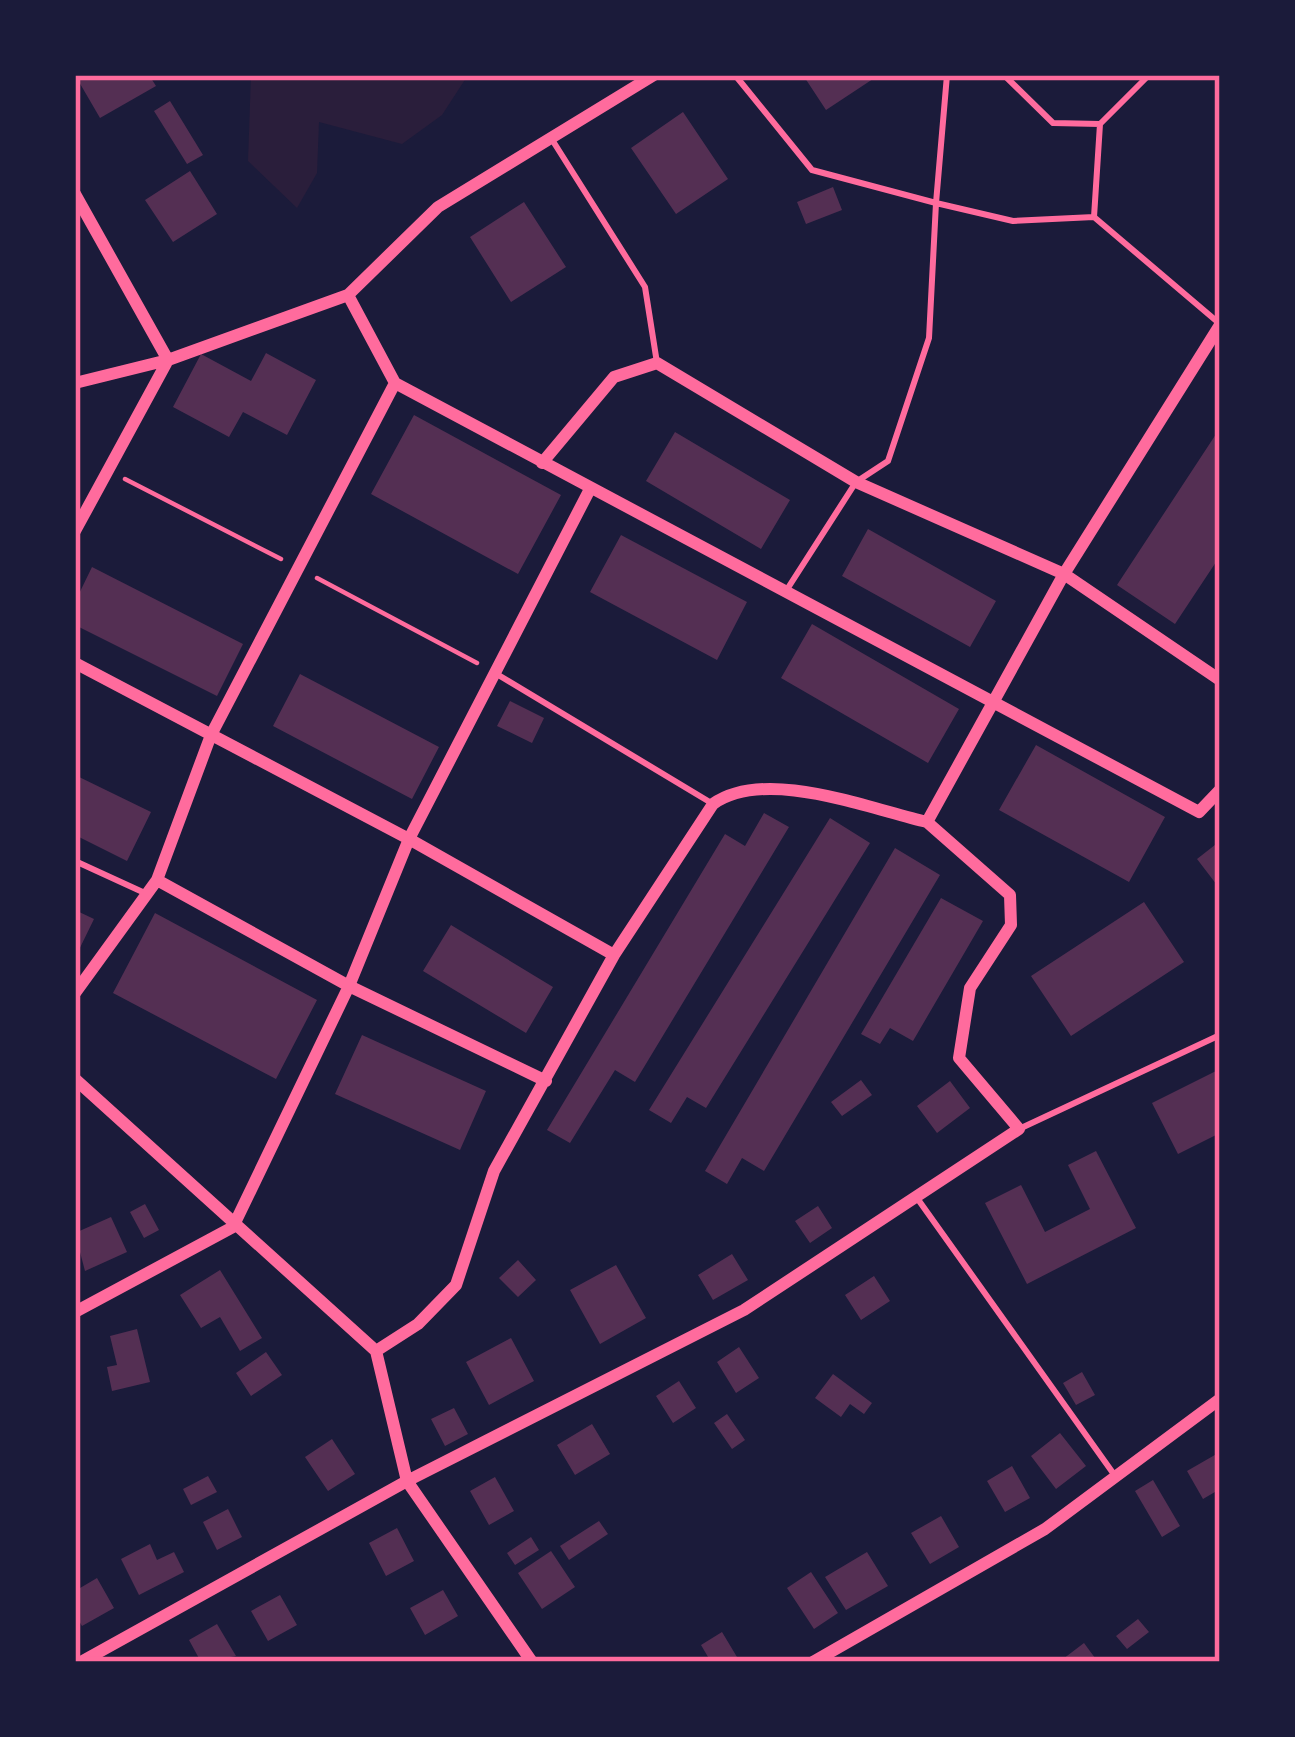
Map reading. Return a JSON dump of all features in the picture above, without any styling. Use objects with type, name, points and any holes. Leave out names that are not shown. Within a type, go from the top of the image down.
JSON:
[{"type":"street","points":[[75,383],[168,360],[348,295],[438,207],[654,75]]},
{"type":"street","points":[[75,194],[168,360]]},
{"type":"street","points":[[348,295],[395,383],[1199,812],[1220,790]]},
{"type":"street","points":[[927,822],[1064,574],[1220,325]]},
{"type":"street","points":[[75,531],[168,360]]},
{"type":"street","points":[[542,463],[614,377],[657,363],[856,482],[1064,574],[1220,680]]},
{"type":"street","points":[[75,993],[157,880],[211,734],[395,383]]},
{"type":"street","points":[[75,1312],[233,1227],[349,986],[409,838],[590,489]]},
{"type":"street","points":[[75,663],[409,838],[614,955]]},
{"type":"street","points":[[81,1662],[407,1480],[744,1310],[1019,1129],[959,1058],[970,988],[1011,925],[1010,895],[927,822],[762,785],[733,790],[712,804],[614,955],[494,1171],[456,1285],[418,1324],[376,1352]]},
{"type":"street","points":[[157,880],[349,986],[546,1081]]},
{"type":"street","points":[[75,1078],[233,1227],[376,1352],[407,1480],[532,1662]]},
{"type":"street","points":[[813,1662],[1045,1529],[1113,1473],[1220,1399]]},
{"type":"lane","points":[[735,75],[812,170],[1012,221],[1094,217],[1220,325]]},
{"type":"lane","points":[[784,594],[856,482],[888,460],[929,338],[946,75]]},
{"type":"lane","points":[[1004,75],[1053,123],[1100,124]]},
{"type":"lane","points":[[1094,217],[1100,124],[1149,75]]},
{"type":"lane","points":[[551,138],[645,286],[657,363]]},
{"type":"lane","points":[[492,671],[712,804]]},
{"type":"lane","points":[[75,861],[147,894]]},
{"type":"lane","points":[[1019,1129],[1220,1034]]},
{"type":"lane","points":[[916,1197],[1113,1473]]},
{"type":"shaded area","points":[[251,75],[468,75],[442,115],[402,144],[319,122],[317,173],[297,208],[248,161]]},
{"type":"building","points":[[75,75],[149,75],[156,86],[100,118]]},
{"type":"building","points":[[803,75],[879,75],[826,110]]},
{"type":"building","points":[[170,101],[203,155],[187,164],[154,111]]},
{"type":"building","points":[[683,112],[728,179],[676,214],[631,148]]},
{"type":"building","points":[[190,171],[217,214],[173,242],[145,200]]},
{"type":"building","points":[[833,187],[842,210],[806,224],[797,202]]},
{"type":"building","points":[[524,202],[566,267],[511,302],[470,237]]},
{"type":"building","points":[[266,353],[316,380],[287,435],[243,412],[229,437],[173,407],[201,354],[251,381]]},
{"type":"building","points":[[414,415],[561,495],[518,574],[371,494]]},
{"type":"building","points":[[1220,428],[1220,556],[1175,624],[1117,585]]},
{"type":"building","points":[[675,432],[790,500],[761,549],[646,481]]},
{"type":"building","points":[[868,529],[996,601],[970,647],[842,576]]},
{"type":"building","points":[[621,535],[747,602],[717,660],[590,592]]},
{"type":"building","points":[[92,567],[243,644],[217,696],[75,625],[75,602]]},
{"type":"building","points":[[812,624],[959,709],[928,763],[781,678]]},
{"type":"building","points":[[300,674],[439,747],[412,799],[273,726]]},
{"type":"building","points":[[510,701],[544,718],[532,743],[497,726]]},
{"type":"building","points":[[1036,745],[1165,817],[1129,882],[999,810]]},
{"type":"building","points":[[75,775],[151,812],[127,861],[75,835]]},
{"type":"building","points":[[764,813],[789,827],[635,1082],[615,1070],[570,1143],[547,1130],[725,834],[745,846]]},
{"type":"building","points":[[830,818],[870,843],[706,1108],[687,1097],[671,1123],[649,1110]]},
{"type":"building","points":[[1220,841],[1220,889],[1197,859]]},
{"type":"building","points":[[895,848],[940,875],[764,1171],[742,1158],[727,1184],[705,1171]]},
{"type":"building","points":[[941,898],[983,921],[913,1041],[890,1028],[880,1044],[861,1034]]},
{"type":"building","points":[[1144,902],[1184,962],[1071,1036],[1031,976]]},
{"type":"building","points":[[75,910],[94,919],[75,958]]},
{"type":"building","points":[[155,913],[317,1000],[276,1079],[113,993]]},
{"type":"building","points":[[451,925],[553,987],[526,1033],[423,971]]},
{"type":"building","points":[[362,1035],[486,1091],[460,1150],[335,1094]]},
{"type":"building","points":[[1220,1069],[1220,1133],[1178,1154],[1152,1103]]},
{"type":"building","points":[[861,1080],[872,1095],[842,1116],[831,1102]]},
{"type":"building","points":[[950,1081],[970,1108],[937,1133],[917,1106]]},
{"type":"building","points":[[1096,1151],[1136,1228],[1027,1284],[985,1203],[1021,1185],[1045,1232],[1090,1209],[1068,1165]]},
{"type":"building","points":[[145,1204],[159,1230],[144,1238],[130,1212]]},
{"type":"building","points":[[818,1206],[832,1228],[810,1243],[795,1221]]},
{"type":"building","points":[[111,1217],[127,1252],[85,1271],[75,1233]]},
{"type":"building","points":[[732,1254],[748,1280],[713,1300],[698,1275]]},
{"type":"building","points":[[518,1260],[536,1280],[518,1297],[499,1278]]},
{"type":"building","points":[[616,1265],[646,1318],[600,1344],[570,1290]]},
{"type":"building","points":[[220,1270],[262,1338],[240,1351],[220,1317],[201,1328],[180,1295]]},
{"type":"building","points":[[874,1276],[890,1301],[861,1320],[845,1295]]},
{"type":"building","points":[[137,1329],[150,1382],[112,1391],[107,1367],[117,1365],[110,1336]]},
{"type":"building","points":[[511,1338],[534,1381],[489,1405],[466,1362]]},
{"type":"building","points":[[739,1347],[759,1378],[736,1393],[717,1362]]},
{"type":"building","points":[[266,1352],[282,1375],[251,1396],[236,1373]]},
{"type":"building","points":[[1082,1372],[1095,1395],[1076,1405],[1063,1383]]},
{"type":"building","points":[[833,1374],[872,1403],[864,1414],[850,1404],[841,1417],[815,1398]]},
{"type":"building","points":[[679,1381],[696,1408],[673,1423],[656,1396]]},
{"type":"building","points":[[454,1408],[468,1434],[445,1446],[431,1419]]},
{"type":"building","points":[[727,1414],[745,1440],[732,1449],[714,1423]]},
{"type":"building","points":[[592,1424],[610,1454],[575,1475],[557,1445]]},
{"type":"building","points":[[1060,1433],[1086,1466],[1056,1489],[1031,1456]]},
{"type":"building","points":[[332,1439],[355,1474],[328,1491],[305,1457]]},
{"type":"building","points":[[1220,1452],[1220,1489],[1203,1499],[1187,1471]]},
{"type":"building","points":[[1012,1466],[1030,1498],[1005,1512],[987,1481]]},
{"type":"building","points":[[208,1476],[217,1492],[191,1505],[183,1489]]},
{"type":"building","points":[[495,1477],[514,1511],[489,1525],[470,1491]]},
{"type":"building","points":[[1153,1480],[1180,1526],[1162,1537],[1135,1491]]},
{"type":"building","points":[[228,1509],[242,1537],[217,1550],[203,1522]]},
{"type":"building","points":[[941,1516],[959,1547],[930,1564],[911,1533]]},
{"type":"building","points":[[599,1521],[608,1534],[569,1560],[560,1546]]},
{"type":"building","points":[[397,1528],[414,1561],[386,1576],[369,1543]]},
{"type":"building","points":[[531,1537],[539,1550],[515,1565],[507,1553]]},
{"type":"building","points":[[150,1544],[157,1560],[174,1552],[184,1572],[139,1595],[121,1559]]},
{"type":"building","points":[[551,1551],[575,1587],[542,1609],[518,1573]]},
{"type":"building","points":[[867,1552],[888,1586],[846,1610],[825,1577]]},
{"type":"building","points":[[811,1572],[838,1613],[814,1629],[787,1588]]},
{"type":"building","points":[[97,1578],[114,1608],[82,1626],[75,1614],[75,1591]]},
{"type":"building","points":[[443,1590],[458,1616],[425,1635],[410,1608]]},
{"type":"building","points":[[280,1595],[297,1625],[268,1641],[251,1611]]},
{"type":"building","points":[[1138,1619],[1149,1632],[1127,1649],[1116,1636]]},
{"type":"building","points":[[217,1624],[236,1656],[201,1662],[189,1640]]},
{"type":"building","points":[[722,1632],[740,1662],[711,1662],[701,1645]]},
{"type":"building","points":[[1084,1643],[1098,1662],[1059,1662]]}]
